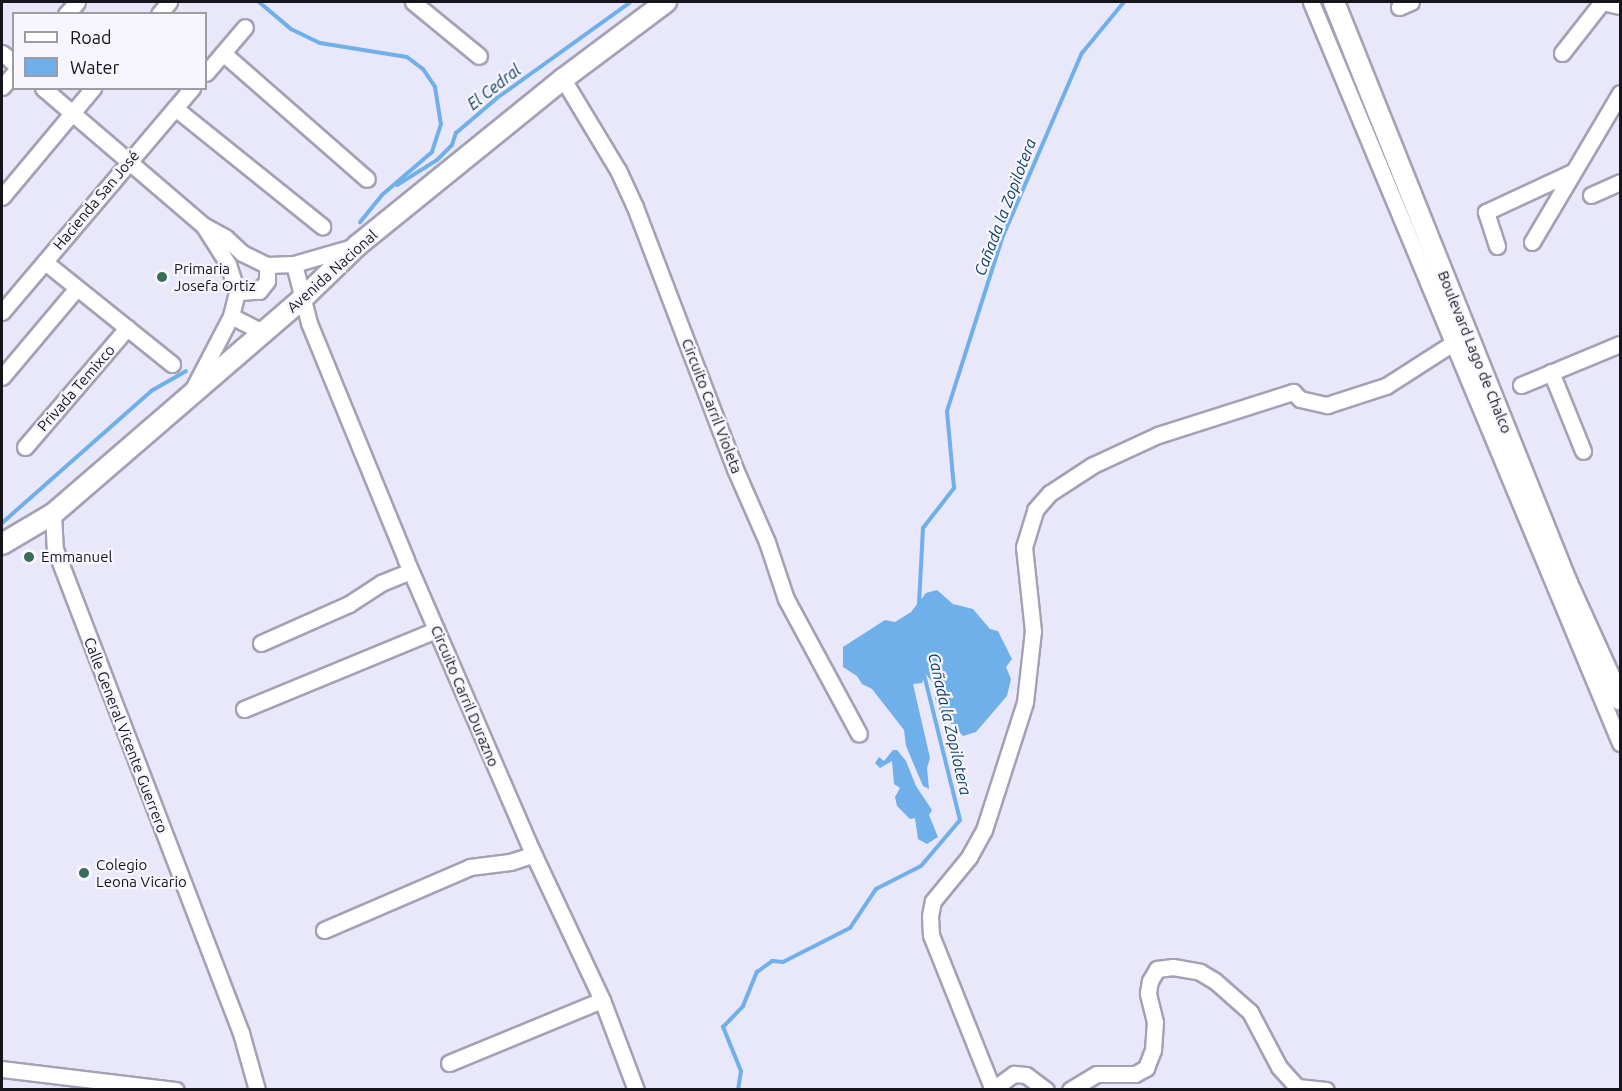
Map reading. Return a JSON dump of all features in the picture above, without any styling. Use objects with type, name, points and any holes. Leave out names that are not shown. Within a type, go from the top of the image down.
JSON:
[{"type":"main road","name":"Boulevard Lago de Chalco","points":[[1334,2],[1567,583],[1620,699]]},
{"type":"main road","name":"Avenida Nacional","points":[[4,546],[53,514],[192,391],[301,300],[358,245],[654,5]]},
{"type":"street","points":[[413,2],[479,56]]},
{"type":"street","points":[[1311,2],[1620,743]]},
{"type":"street","points":[[1562,53],[1602,2],[1620,6]]},
{"type":"street","points":[[207,72],[245,27]]},
{"type":"street","points":[[223,52],[367,179]]},
{"type":"street","points":[[2,87],[12,75]]},
{"type":"street","name":"Circuito Carril Violeta","points":[[563,79],[618,170],[635,207],[786,599],[859,734]]},
{"type":"street","points":[[45,90],[203,225],[226,238],[242,253],[267,265],[294,264],[358,245]]},
{"type":"street","points":[[2,196],[91,90]]},
{"type":"street","name":"Hacienda San José","points":[[2,312],[127,161],[190,90]]},
{"type":"street","points":[[1617,98],[1620,118]]},
{"type":"street","points":[[1532,242],[1570,173],[1617,98]]},
{"type":"street","points":[[176,108],[322,226]]},
{"type":"street","points":[[1497,246],[1486,212],[1570,173]]},
{"type":"street","points":[[1591,195],[1620,182]]},
{"type":"street","points":[[192,391],[231,315],[237,292],[228,264],[203,225]]},
{"type":"street","points":[[45,262],[172,364]]},
{"type":"street","name":"Circuito Carril Durazno","points":[[294,264],[301,300],[410,571],[534,854],[602,1000],[636,1089]]},
{"type":"street","points":[[237,292],[259,291],[267,281],[267,265]]},
{"type":"street","points":[[2,377],[77,288]]},
{"type":"street","points":[[231,315],[262,332]]},
{"type":"street","name":"Privada Temixco","points":[[25,447],[127,328]]},
{"type":"street","points":[[1046,1089],[1026,1075],[1014,1074],[993,1089],[931,935],[933,901],[969,857],[984,830],[1025,702],[1033,631],[1024,547],[1035,510],[1050,493],[1093,465],[1158,435],[1293,392],[1300,399],[1327,405],[1386,386],[1453,343]]},
{"type":"street","points":[[1521,385],[1551,372],[1619,349]]},
{"type":"street","points":[[1551,372],[1583,451]]},
{"type":"street","name":"Calle General Vicente Guerrero","points":[[53,514],[55,549],[241,1033],[257,1089]]},
{"type":"street","points":[[261,643],[349,604],[381,583],[410,571]]},
{"type":"street","points":[[244,709],[436,630]]},
{"type":"street","points":[[324,930],[462,870],[510,862],[534,854]]},
{"type":"street","points":[[1070,1089],[1097,1074],[1135,1074],[1146,1068],[1154,1050],[1155,1022],[1148,993],[1150,981],[1157,969],[1173,968],[1200,972],[1215,981],[1250,1012],[1279,1067],[1297,1087],[1326,1089]]},
{"type":"street","points":[[449,1064],[602,1000]]},
{"type":"street","points":[[2,1069],[80,1084],[176,1089]]},
{"type":"water","points":[[937,590],[953,604],[973,609],[990,629],[998,631],[1012,659],[1006,667],[1011,679],[1007,696],[976,732],[963,736],[940,712],[935,698],[938,689],[925,673],[922,683],[913,684],[930,758],[927,768],[929,789],[923,786],[906,746],[904,730],[872,689],[862,684],[857,676],[843,667],[843,647],[885,620],[895,622],[911,612],[926,593]]},
{"type":"water","points":[[893,750],[897,750],[906,761],[916,786],[932,810],[929,815],[938,837],[927,844],[918,839],[915,818],[910,819],[897,806],[895,797],[900,788],[894,784],[892,761],[880,768],[875,763],[879,757],[884,761]]},
{"type":"waterway","points":[[259,2],[291,29],[320,43],[407,57],[423,69],[435,87],[441,124],[432,152],[382,195],[360,222]]},
{"type":"waterway","name":"Cañada la Zopilotera","points":[[919,604],[923,528],[954,488],[947,411],[1003,236],[1082,53],[1124,2]]},
{"type":"waterway","name":"El Cedral","points":[[397,185],[437,160],[452,145],[456,133],[497,98],[629,3]]},
{"type":"waterway","points":[[2,523],[151,391],[186,371]]},
{"type":"waterway","name":"Cañada la Zopilotera","points":[[738,1090],[741,1071],[723,1027],[743,1006],[757,972],[772,961],[783,962],[850,928],[876,889],[921,866],[960,820],[923,671]]},
{"type":"place","name":"Primaria Josefa Ortiz","points":[[162,277]]},
{"type":"place","name":"Emmanuel","points":[[29,557]]},
{"type":"place","name":"Colegio Leona Vicario","points":[[84,873]]}]
